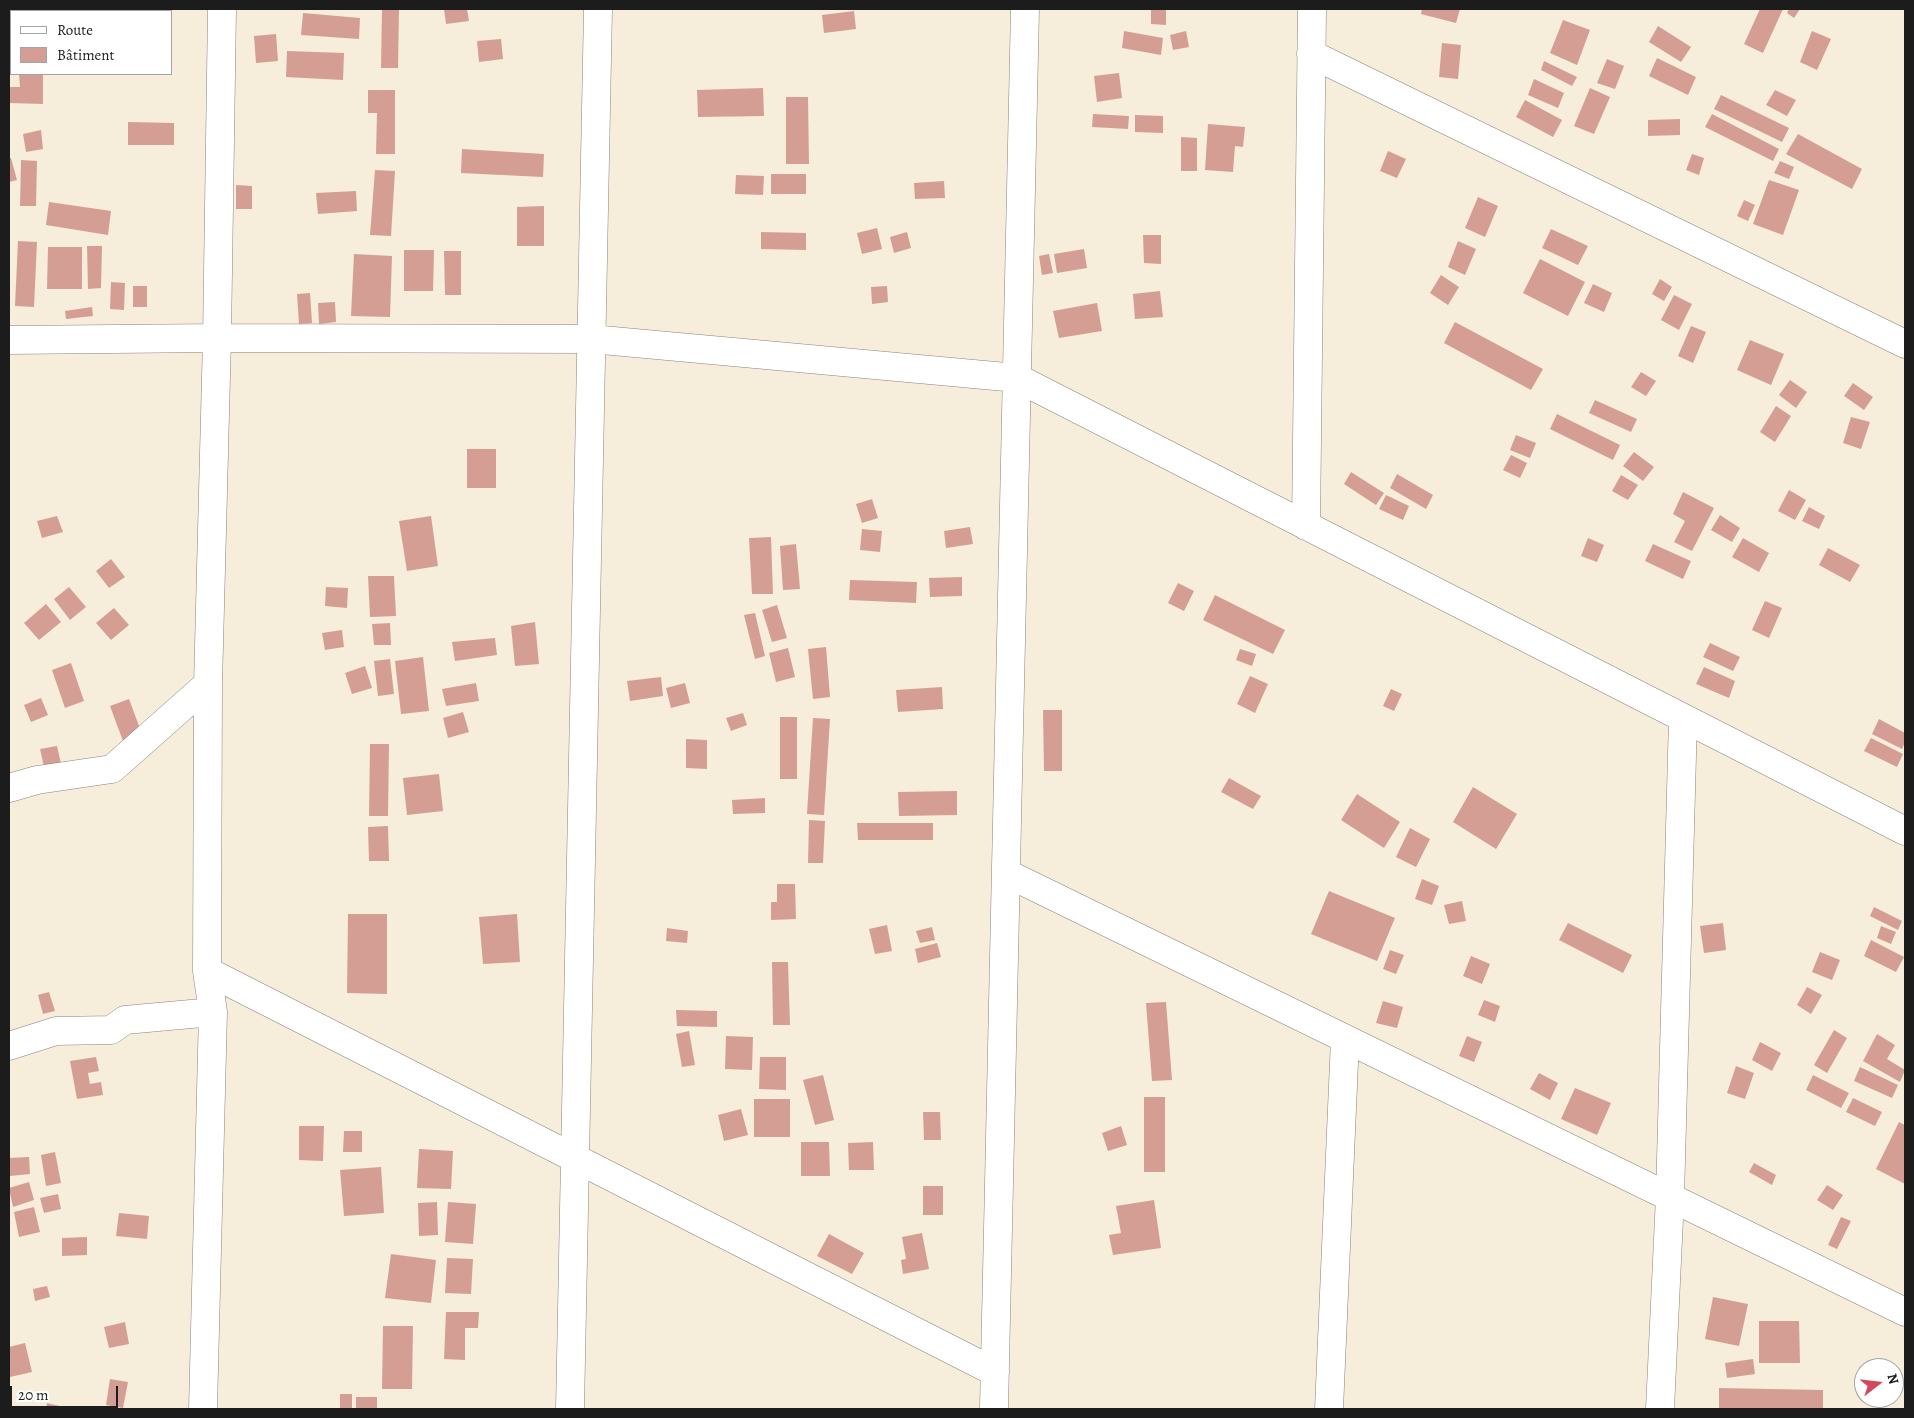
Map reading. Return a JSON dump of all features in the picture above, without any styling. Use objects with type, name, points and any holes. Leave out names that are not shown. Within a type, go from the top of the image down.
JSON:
[{"type":"street","points":[[202,1409],[213,1012],[206,971],[208,684],[217,338],[222,9]]},
{"type":"street","points":[[570,1409],[598,9]]},
{"type":"street","points":[[994,1409],[1025,9]]},
{"type":"street","points":[[1306,526],[1312,9]]},
{"type":"street","points":[[1312,54],[1905,344]]},
{"type":"street","points":[[9,340],[217,338],[591,339],[1017,378],[1905,832]]},
{"type":"street","points":[[9,788],[37,780],[112,769],[208,684]]},
{"type":"street","points":[[1660,1409],[1670,1198],[1683,718]]},
{"type":"street","points":[[1006,874],[1905,1312]]},
{"type":"street","points":[[206,971],[995,1372]]},
{"type":"street","points":[[9,1046],[56,1031],[111,1030],[125,1020],[213,1012]]},
{"type":"street","points":[[1329,1409],[1345,1039]]},
{"type":"building","points":[[20,9],[41,9],[41,10]]},
{"type":"building","points":[[382,9],[399,9],[398,68],[381,68]]},
{"type":"building","points":[[444,9],[467,9],[469,21],[446,24]]},
{"type":"building","points":[[1151,9],[1166,9],[1166,25],[1151,24]]},
{"type":"building","points":[[1422,9],[1460,9],[1456,23],[1421,14]]},
{"type":"building","points":[[1760,9],[1783,9],[1763,53],[1744,44]]},
{"type":"building","points":[[1789,9],[1800,9],[1794,18],[1787,13]]},
{"type":"building","points":[[854,11],[856,29],[824,33],[822,15]]},
{"type":"building","points":[[303,13],[360,18],[359,39],[301,35]]},
{"type":"building","points":[[1563,20],[1590,30],[1577,65],[1550,53]]},
{"type":"building","points":[[1658,26],[1691,47],[1681,62],[1649,42]]},
{"type":"building","points":[[1124,31],[1163,38],[1161,55],[1122,48]]},
{"type":"building","points":[[1186,31],[1189,47],[1173,50],[1170,35]]},
{"type":"building","points":[[1812,31],[1831,39],[1817,70],[1800,62]]},
{"type":"building","points":[[276,34],[278,61],[256,63],[254,36]]},
{"type":"building","points":[[501,39],[503,59],[479,62],[477,41]]},
{"type":"building","points":[[1442,43],[1461,45],[1458,79],[1439,77]]},
{"type":"building","points":[[287,51],[344,53],[343,80],[286,77]]},
{"type":"building","points":[[1657,58],[1696,77],[1688,95],[1649,76]]},
{"type":"building","points":[[1607,59],[1624,66],[1615,89],[1597,83]]},
{"type":"building","points":[[1544,61],[1577,77],[1572,86],[1541,70]]},
{"type":"building","points":[[1119,73],[1122,98],[1097,102],[1094,76]]},
{"type":"building","points":[[19,75],[43,75],[43,104],[10,103],[10,87],[20,87]]},
{"type":"building","points":[[1534,79],[1564,93],[1558,108],[1528,95]]},
{"type":"building","points":[[763,88],[764,116],[698,117],[697,90]]},
{"type":"building","points":[[1590,88],[1610,97],[1594,134],[1574,126]]},
{"type":"building","points":[[368,90],[395,90],[395,154],[376,154],[377,113],[368,113]]},
{"type":"building","points":[[1775,90],[1796,100],[1787,116],[1766,105]]},
{"type":"building","points":[[1721,95],[1789,128],[1782,142],[1714,109]]},
{"type":"building","points":[[786,97],[808,97],[809,164],[786,164]]},
{"type":"building","points":[[1525,100],[1562,120],[1553,137],[1516,117]]},
{"type":"building","points":[[1093,114],[1129,116],[1128,129],[1092,127]]},
{"type":"building","points":[[1712,114],[1779,149],[1773,161],[1705,127]]},
{"type":"building","points":[[1135,115],[1163,116],[1163,133],[1135,132]]},
{"type":"building","points":[[1680,119],[1680,135],[1648,136],[1648,120]]},
{"type":"building","points":[[128,122],[174,123],[174,145],[128,145]]},
{"type":"building","points":[[1208,124],[1245,127],[1243,147],[1235,146],[1233,172],[1205,170]]},
{"type":"building","points":[[41,130],[43,149],[26,152],[23,134]]},
{"type":"building","points":[[1798,134],[1862,169],[1852,189],[1786,154]]},
{"type":"building","points":[[1181,137],[1197,138],[1197,171],[1181,171]]},
{"type":"building","points":[[462,149],[544,154],[543,177],[461,173]]},
{"type":"building","points":[[1388,151],[1406,159],[1397,178],[1380,171]]},
{"type":"building","points":[[1692,154],[1704,158],[1699,175],[1686,170]]},
{"type":"building","points":[[9,158],[11,158],[17,180],[9,182]]},
{"type":"building","points":[[21,160],[37,161],[36,206],[20,206]]},
{"type":"building","points":[[1780,161],[1794,167],[1789,179],[1774,173]]},
{"type":"building","points":[[375,170],[395,171],[391,236],[370,235]]},
{"type":"building","points":[[771,174],[806,174],[806,194],[771,194]]},
{"type":"building","points":[[736,175],[764,176],[763,195],[735,194]]},
{"type":"building","points":[[1769,180],[1799,190],[1783,235],[1753,224]]},
{"type":"building","points":[[944,181],[945,198],[915,199],[914,183]]},
{"type":"building","points":[[236,185],[252,186],[252,209],[236,209]]},
{"type":"building","points":[[356,191],[357,211],[318,214],[316,193]]},
{"type":"building","points":[[1478,197],[1498,206],[1485,237],[1465,228]]},
{"type":"building","points":[[1744,200],[1755,205],[1748,221],[1737,216]]},
{"type":"building","points":[[49,202],[111,211],[108,235],[46,225]]},
{"type":"building","points":[[544,206],[544,246],[517,246],[517,207]]},
{"type":"building","points":[[877,228],[882,249],[862,254],[857,233]]},
{"type":"building","points":[[1551,229],[1588,246],[1578,265],[1542,248]]},
{"type":"building","points":[[761,232],[806,233],[806,250],[761,249]]},
{"type":"building","points":[[907,232],[911,248],[894,253],[890,237]]},
{"type":"building","points":[[1143,235],[1161,235],[1161,264],[1144,263]]},
{"type":"building","points":[[18,241],[37,242],[34,307],[15,306]]},
{"type":"building","points":[[1458,241],[1476,249],[1465,275],[1448,267]]},
{"type":"building","points":[[87,246],[102,246],[101,288],[88,289]]},
{"type":"building","points":[[48,247],[82,247],[82,289],[47,289]]},
{"type":"building","points":[[1084,249],[1087,268],[1057,273],[1054,254]]},
{"type":"building","points":[[404,250],[434,250],[433,291],[404,291]]},
{"type":"building","points":[[444,251],[461,251],[461,295],[445,295]]},
{"type":"building","points":[[354,254],[392,256],[390,317],[351,316]]},
{"type":"building","points":[[1049,254],[1053,273],[1042,275],[1039,256]]},
{"type":"building","points":[[1540,259],[1585,282],[1568,316],[1523,293]]},
{"type":"building","points":[[1441,275],[1459,287],[1448,305],[1430,293]]},
{"type":"building","points":[[1660,279],[1672,287],[1664,301],[1652,294]]},
{"type":"building","points":[[111,282],[125,283],[124,310],[110,309]]},
{"type":"building","points":[[1593,284],[1612,293],[1604,312],[1584,303]]},
{"type":"building","points":[[133,286],[147,286],[147,307],[133,307]]},
{"type":"building","points":[[887,286],[888,302],[872,304],[871,287]]},
{"type":"building","points":[[1160,291],[1163,317],[1135,319],[1133,294]]},
{"type":"building","points":[[310,293],[312,323],[299,324],[297,294]]},
{"type":"building","points":[[1674,295],[1692,304],[1679,330],[1661,320]]},
{"type":"building","points":[[335,302],[336,322],[319,324],[318,303]]},
{"type":"building","points":[[1097,303],[1102,331],[1059,338],[1053,311]]},
{"type":"building","points":[[92,307],[93,316],[66,319],[65,311]]},
{"type":"building","points":[[1455,322],[1543,369],[1531,390],[1444,343]]},
{"type":"building","points":[[1691,326],[1706,332],[1693,363],[1678,356]]},
{"type":"building","points":[[1750,340],[1784,354],[1771,385],[1737,370]]},
{"type":"building","points":[[1641,372],[1656,381],[1646,396],[1631,387]]},
{"type":"building","points":[[1790,380],[1807,392],[1796,408],[1779,395]]},
{"type":"building","points":[[1853,383],[1873,397],[1864,410],[1844,396]]},
{"type":"building","points":[[1595,400],[1637,419],[1631,432],[1589,413]]},
{"type":"building","points":[[1776,406],[1791,416],[1775,442],[1760,432]]},
{"type":"building","points":[[1557,414],[1620,445],[1613,460],[1550,429]]},
{"type":"building","points":[[1851,417],[1870,422],[1861,449],[1843,443]]},
{"type":"building","points":[[1516,435],[1536,443],[1530,458],[1510,450]]},
{"type":"building","points":[[467,449],[496,449],[496,488],[467,488]]},
{"type":"building","points":[[1634,452],[1654,467],[1643,481],[1623,466]]},
{"type":"building","points":[[1511,455],[1527,463],[1520,478],[1503,470]]},
{"type":"building","points":[[1351,472],[1384,493],[1376,505],[1344,484]]},
{"type":"building","points":[[1397,474],[1433,495],[1426,509],[1390,488]]},
{"type":"building","points":[[1621,475],[1638,485],[1628,500],[1612,491]]},
{"type":"building","points":[[1789,490],[1806,500],[1795,520],[1778,511]]},
{"type":"building","points":[[1683,492],[1714,508],[1692,551],[1674,542],[1685,521],[1673,514]]},
{"type":"building","points":[[1386,495],[1409,506],[1403,520],[1379,509]]},
{"type":"building","points":[[872,499],[878,518],[862,523],[856,504]]},
{"type":"building","points":[[1809,507],[1825,516],[1819,529],[1802,521]]},
{"type":"building","points":[[1720,515],[1740,528],[1732,542],[1711,530]]},
{"type":"building","points":[[57,516],[63,532],[42,538],[37,521]]},
{"type":"building","points":[[431,516],[438,566],[407,571],[399,521]]},
{"type":"building","points":[[970,527],[973,544],[946,548],[944,531]]},
{"type":"building","points":[[862,529],[882,531],[880,552],[860,550]]},
{"type":"building","points":[[771,537],[773,594],[752,594],[749,538]]},
{"type":"building","points":[[1588,538],[1604,545],[1597,562],[1581,556]]},
{"type":"building","points":[[1743,538],[1769,553],[1759,572],[1732,557]]},
{"type":"building","points":[[796,544],[800,589],[783,590],[780,546]]},
{"type":"building","points":[[1653,544],[1691,561],[1683,579],[1645,561]]},
{"type":"building","points":[[1828,548],[1860,565],[1850,582],[1819,565]]},
{"type":"building","points":[[111,559],[125,577],[109,588],[96,571]]},
{"type":"building","points":[[368,576],[394,576],[396,616],[370,617]]},
{"type":"building","points":[[962,577],[962,596],[930,597],[929,578]]},
{"type":"building","points":[[850,580],[917,582],[916,603],[849,600]]},
{"type":"building","points":[[1178,583],[1194,591],[1184,611],[1168,603]]},
{"type":"building","points":[[69,587],[86,607],[70,620],[54,599]]},
{"type":"building","points":[[326,587],[348,588],[347,608],[325,606]]},
{"type":"building","points":[[1215,595],[1285,630],[1273,654],[1203,620]]},
{"type":"building","points":[[1765,601],[1782,608],[1769,638],[1752,630]]},
{"type":"building","points":[[46,604],[61,622],[39,640],[24,623]]},
{"type":"building","points":[[777,605],[787,638],[772,642],[762,610]]},
{"type":"building","points":[[114,608],[129,625],[111,640],[96,623]]},
{"type":"building","points":[[755,613],[765,656],[755,659],[744,615]]},
{"type":"building","points":[[535,622],[539,664],[515,666],[511,626]]},
{"type":"building","points":[[390,623],[391,645],[374,645],[372,624]]},
{"type":"building","points":[[342,630],[344,647],[325,650],[322,633]]},
{"type":"building","points":[[495,638],[497,655],[455,661],[452,642]]},
{"type":"building","points":[[1710,643],[1740,657],[1733,671],[1703,657]]},
{"type":"building","points":[[826,647],[830,697],[813,699],[808,649]]},
{"type":"building","points":[[788,648],[795,677],[776,682],[769,653]]},
{"type":"building","points":[[1240,649],[1256,654],[1252,666],[1236,660]]},
{"type":"building","points":[[423,657],[429,711],[401,714],[395,661]]},
{"type":"building","points":[[390,659],[394,694],[378,696],[374,661]]},
{"type":"building","points":[[71,663],[84,701],[65,708],[52,670]]},
{"type":"building","points":[[365,666],[372,688],[352,694],[345,673]]},
{"type":"building","points":[[1704,667],[1735,681],[1729,698],[1696,684]]},
{"type":"building","points":[[1250,676],[1268,684],[1255,713],[1237,704]]},
{"type":"building","points":[[661,677],[663,696],[630,701],[627,681]]},
{"type":"building","points":[[476,683],[479,701],[446,706],[442,689]]},
{"type":"building","points":[[685,683],[690,703],[671,708],[666,688]]},
{"type":"building","points":[[942,687],[943,709],[898,712],[896,690]]},
{"type":"building","points":[[1391,689],[1402,694],[1394,711],[1383,706]]},
{"type":"building","points":[[41,698],[48,715],[31,722],[24,705]]},
{"type":"building","points":[[129,699],[142,734],[123,741],[110,706]]},
{"type":"building","points":[[1043,710],[1062,710],[1062,771],[1044,771]]},
{"type":"building","points":[[463,712],[469,732],[448,738],[443,718]]},
{"type":"building","points":[[743,713],[747,725],[731,731],[726,718]]},
{"type":"building","points":[[780,717],[797,717],[797,779],[780,779]]},
{"type":"building","points":[[813,718],[830,719],[824,815],[807,814]]},
{"type":"building","points":[[1879,719],[1905,733],[1905,742],[1902,749],[1872,734]]},
{"type":"building","points":[[1871,738],[1903,754],[1897,767],[1864,751]]},
{"type":"building","points":[[686,739],[707,740],[707,769],[686,768]]},
{"type":"building","points":[[370,744],[389,744],[388,816],[369,816]]},
{"type":"building","points":[[57,746],[62,768],[45,771],[40,749]]},
{"type":"building","points":[[439,774],[443,811],[407,815],[403,778]]},
{"type":"building","points":[[1229,778],[1261,796],[1253,809],[1221,792]]},
{"type":"building","points":[[1473,787],[1517,814],[1496,849],[1453,822]]},
{"type":"building","points":[[957,791],[957,815],[899,816],[898,792]]},
{"type":"building","points":[[1357,794],[1400,822],[1384,848],[1341,820]]},
{"type":"building","points":[[765,798],[765,813],[733,814],[732,800]]},
{"type":"building","points":[[809,820],[825,821],[823,863],[808,863]]},
{"type":"building","points":[[857,823],[933,823],[933,840],[858,840]]},
{"type":"building","points":[[388,826],[389,861],[369,861],[368,827]]},
{"type":"building","points":[[1410,828],[1430,839],[1416,867],[1396,857]]},
{"type":"building","points":[[1422,879],[1439,886],[1432,905],[1415,899]]},
{"type":"building","points":[[777,884],[795,884],[796,919],[771,920],[771,902],[777,902]]},
{"type":"building","points":[[1329,891],[1395,918],[1377,961],[1311,934]]},
{"type":"building","points":[[1462,901],[1466,921],[1449,924],[1444,905]]},
{"type":"building","points":[[1874,907],[1902,921],[1898,930],[1870,916]]},
{"type":"building","points":[[348,914],[387,914],[387,994],[347,993]]},
{"type":"building","points":[[517,914],[520,962],[483,964],[479,917]]},
{"type":"building","points":[[1568,923],[1632,955],[1623,973],[1559,940]]},
{"type":"building","points":[[1723,923],[1726,950],[1704,953],[1700,926]]},
{"type":"building","points":[[887,925],[892,951],[875,954],[869,929]]},
{"type":"building","points":[[1881,926],[1896,932],[1891,944],[1877,938]]},
{"type":"building","points":[[932,927],[935,940],[920,943],[916,931]]},
{"type":"building","points":[[667,928],[688,931],[687,943],[666,941]]},
{"type":"building","points":[[1871,940],[1904,957],[1896,972],[1864,956]]},
{"type":"building","points":[[937,943],[941,957],[918,963],[915,949]]},
{"type":"building","points":[[1390,950],[1404,955],[1396,974],[1383,969]]},
{"type":"building","points":[[1820,952],[1840,960],[1832,980],[1812,972]]},
{"type":"building","points":[[1471,956],[1490,964],[1482,984],[1463,976]]},
{"type":"building","points":[[772,962],[788,962],[790,1025],[773,1025]]},
{"type":"building","points":[[1807,987],[1822,995],[1811,1014],[1797,1005]]},
{"type":"building","points":[[49,992],[55,1011],[43,1014],[38,995]]},
{"type":"building","points":[[1484,1000],[1500,1006],[1495,1022],[1478,1015]]},
{"type":"building","points":[[1383,1001],[1403,1007],[1397,1028],[1376,1023]]},
{"type":"building","points":[[1166,1002],[1172,1080],[1152,1081],[1146,1003]]},
{"type":"building","points":[[676,1010],[717,1011],[717,1027],[677,1026]]},
{"type":"building","points":[[1834,1030],[1847,1038],[1827,1073],[1814,1065]]},
{"type":"building","points":[[689,1031],[695,1065],[682,1067],[676,1034]]},
{"type":"building","points":[[1877,1034],[1895,1045],[1887,1059],[1905,1070],[1900,1082],[1863,1061]]},
{"type":"building","points":[[726,1036],[753,1037],[752,1070],[725,1069]]},
{"type":"building","points":[[1467,1036],[1482,1042],[1474,1062],[1459,1056]]},
{"type":"building","points":[[1760,1042],[1781,1053],[1772,1071],[1752,1060]]},
{"type":"building","points":[[96,1057],[99,1071],[88,1073],[90,1084],[101,1082],[103,1095],[77,1099],[70,1061]]},
{"type":"building","points":[[760,1057],[786,1057],[786,1090],[759,1089]]},
{"type":"building","points":[[1736,1066],[1754,1073],[1745,1099],[1727,1093]]},
{"type":"building","points":[[1860,1067],[1898,1085],[1892,1098],[1854,1081]]},
{"type":"building","points":[[1539,1073],[1558,1083],[1550,1100],[1530,1089]]},
{"type":"building","points":[[823,1075],[834,1120],[815,1125],[803,1080]]},
{"type":"building","points":[[1813,1075],[1849,1093],[1841,1108],[1806,1090]]},
{"type":"building","points":[[1575,1088],[1611,1103],[1597,1135],[1561,1119]]},
{"type":"building","points":[[1144,1097],[1165,1097],[1165,1172],[1144,1172]]},
{"type":"building","points":[[1853,1098],[1882,1112],[1875,1126],[1846,1112]]},
{"type":"building","points":[[754,1099],[790,1099],[790,1137],[754,1137]]},
{"type":"building","points":[[741,1109],[748,1135],[724,1141],[718,1115]]},
{"type":"building","points":[[923,1112],[940,1112],[941,1140],[924,1140]]},
{"type":"building","points":[[1899,1122],[1905,1125],[1905,1184],[1876,1169]]},
{"type":"building","points":[[299,1126],[324,1126],[323,1161],[299,1160]]},
{"type":"building","points":[[1121,1126],[1127,1145],[1108,1151],[1102,1133]]},
{"type":"building","points":[[344,1131],[362,1131],[362,1152],[343,1152]]},
{"type":"building","points":[[801,1142],[829,1142],[830,1176],[801,1176]]},
{"type":"building","points":[[873,1142],[874,1170],[849,1170],[848,1143]]},
{"type":"building","points":[[419,1149],[453,1151],[451,1189],[417,1188]]},
{"type":"building","points":[[55,1152],[61,1183],[46,1186],[41,1155]]},
{"type":"building","points":[[29,1157],[30,1174],[10,1176],[9,1158]]},
{"type":"building","points":[[1754,1163],[1776,1175],[1772,1185],[1749,1172]]},
{"type":"building","points":[[381,1167],[384,1213],[344,1216],[340,1170]]},
{"type":"building","points":[[29,1182],[34,1200],[13,1207],[9,1188]]},
{"type":"building","points":[[1827,1185],[1843,1195],[1833,1210],[1817,1200]]},
{"type":"building","points":[[923,1186],[943,1186],[943,1215],[923,1215]]},
{"type":"building","points":[[58,1194],[61,1209],[44,1213],[40,1198]]},
{"type":"building","points":[[1154,1200],[1161,1248],[1113,1255],[1109,1235],[1121,1233],[1116,1206]]},
{"type":"building","points":[[437,1202],[438,1235],[419,1236],[418,1203]]},
{"type":"building","points":[[448,1202],[476,1204],[473,1244],[445,1242]]},
{"type":"building","points":[[34,1207],[40,1232],[19,1237],[14,1212]]},
{"type":"building","points":[[119,1213],[149,1216],[147,1239],[116,1236]]},
{"type":"building","points":[[1841,1217],[1851,1221],[1837,1249],[1828,1245]]},
{"type":"building","points":[[922,1233],[929,1269],[903,1274],[901,1260],[906,1259],[902,1237]]},
{"type":"building","points":[[829,1234],[864,1253],[852,1274],[817,1256]]},
{"type":"building","points":[[87,1237],[87,1255],[62,1256],[62,1238]]},
{"type":"building","points":[[391,1254],[436,1260],[431,1303],[385,1298]]},
{"type":"building","points":[[447,1258],[473,1259],[471,1294],[445,1293]]},
{"type":"building","points":[[47,1286],[50,1297],[35,1301],[33,1289]]},
{"type":"building","points":[[1713,1297],[1748,1304],[1739,1346],[1705,1339]]},
{"type":"building","points":[[446,1312],[479,1312],[478,1328],[465,1328],[465,1360],[444,1359]]},
{"type":"building","points":[[1759,1321],[1799,1321],[1800,1363],[1759,1363]]},
{"type":"building","points":[[125,1322],[129,1344],[109,1348],[104,1327]]},
{"type":"building","points":[[383,1326],[413,1326],[412,1389],[382,1389]]},
{"type":"building","points":[[25,1343],[32,1372],[10,1377],[9,1347]]},
{"type":"building","points":[[1753,1359],[1755,1374],[1727,1378],[1725,1363]]},
{"type":"building","points":[[110,1379],[128,1382],[123,1408],[106,1405]]},
{"type":"building","points":[[1719,1388],[1823,1390],[1823,1409],[1719,1409]]},
{"type":"building","points":[[340,1394],[352,1394],[352,1409],[340,1409]]},
{"type":"building","points":[[356,1397],[377,1397],[377,1409],[356,1409]]},
{"type":"building","points":[[47,1403],[68,1408],[68,1409],[46,1409]]}]
